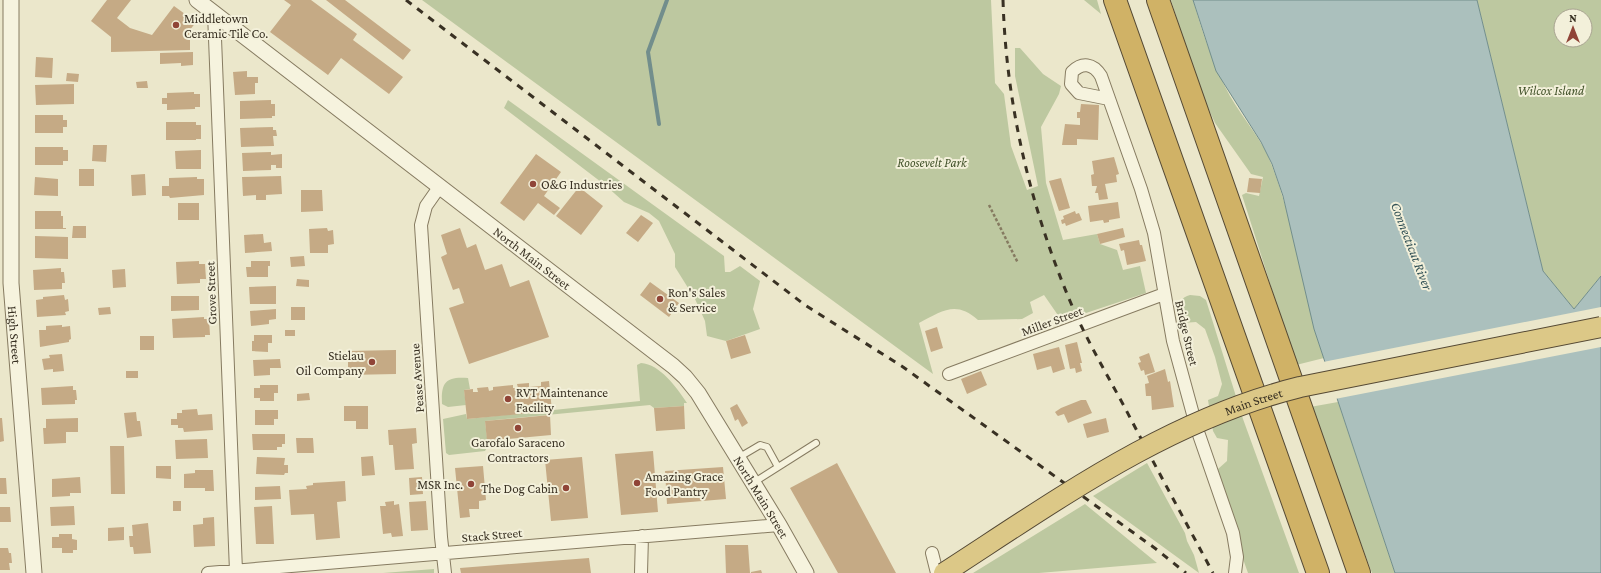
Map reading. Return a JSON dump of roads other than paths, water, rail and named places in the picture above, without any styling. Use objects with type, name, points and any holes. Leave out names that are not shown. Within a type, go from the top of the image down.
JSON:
[{"type":"highway","points":[[1115,0],[1318,573]]},
{"type":"highway","points":[[1158,0],[1360,573]]},
{"type":"highway","name":"Main Street","points":[[944,573],[1131,455],[1164,437],[1227,409],[1263,396],[1300,387],[1601,327]]},
{"type":"street","name":"High Street","points":[[11,0],[5,202],[34,573]]},
{"type":"street","name":"North Main Street","points":[[197,0],[673,366],[685,377],[698,393],[779,525],[806,573]]},
{"type":"street","name":"Grove Street","points":[[214,13],[236,571]]},
{"type":"street","name":"Bridge Street","points":[[1109,99],[1150,218],[1160,262],[1173,342],[1197,429],[1233,533],[1237,557],[1235,573]]},
{"type":"street","name":"Pease Avenue","points":[[440,186],[426,206],[421,224],[442,553],[445,573]]},
{"type":"street","name":"Miller Street","points":[[949,374],[1164,294]]},
{"type":"street","name":"Stack Street","points":[[208,573],[779,525]]},
{"type":"street","points":[[641,573],[642,536]]},
{"type":"street","points":[[932,553],[937,573]]},
{"type":"lane","points":[[753,483],[816,443]]},
{"type":"lane","points":[[738,458],[760,445],[767,447],[778,467]]},
{"type":"water","name":"Connecticut River","points":[[1193,0],[1477,0],[1543,271],[1574,309],[1601,276],[1601,573],[1395,573],[1314,329],[1283,196],[1272,164],[1261,142],[1216,71]]},
{"type":"waterway","points":[[659,124],[648,52],[667,0]]},
{"type":"railway","points":[[406,0],[805,305],[903,367],[1156,549],[1186,573]]},
{"type":"railway","points":[[1003,0],[1005,39],[1015,115],[1032,191],[1056,265],[1070,301],[1089,341],[1213,573]]},
{"type":"place","name":"Middletown Ceramic Tile Co.","points":[[176,25]]},
{"type":"place","name":"O&G Industries","points":[[533,184]]},
{"type":"place","name":"Ron's Sales & Service","points":[[660,299]]},
{"type":"place","name":"Stielau Oil Company","points":[[372,362]]},
{"type":"place","name":"RVT Maintenance Facility","points":[[508,399]]},
{"type":"place","name":"Garofalo Saraceno Contractors","points":[[518,428]]},
{"type":"place","name":"Amazing Grace Food Pantry","points":[[637,483]]},
{"type":"place","name":"MSR Inc.","points":[[471,484]]},
{"type":"place","name":"The Dog Cabin","points":[[566,488]]},
{"type":"park label","name":"Wilcox Island","points":[[1551,90]]},
{"type":"park label","name":"Roosevelt Park","points":[[932,162]]}]
